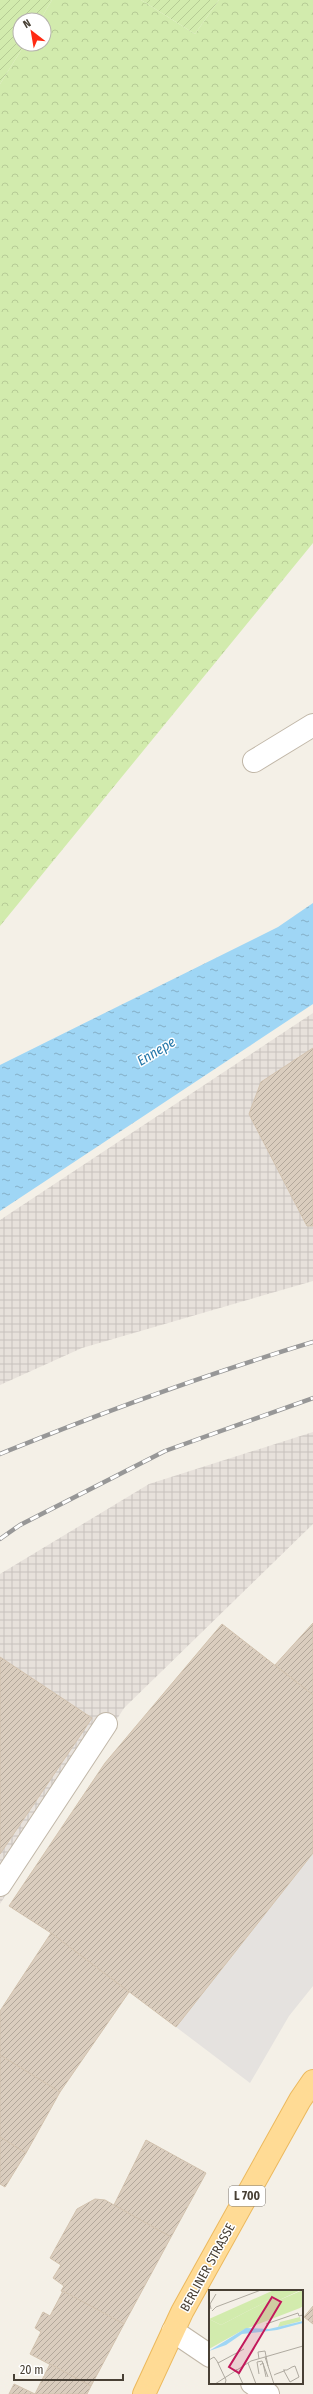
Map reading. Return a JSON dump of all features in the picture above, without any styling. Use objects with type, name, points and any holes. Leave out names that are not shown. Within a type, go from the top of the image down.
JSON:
[{"type":"main road","name":"BERLINER STRASSE","points":[[144,2394],[173,2331],[300,2100],[313,2082]]},
{"type":"lane","points":[[254,761],[313,725]]},
{"type":"lane","points":[[0,1885],[106,1724]]},
{"type":"lane","points":[[173,2331],[209,2355]]},
{"type":"lane","points":[[253,2384],[268,2394]]},
{"type":"shaded area","points":[[313,1013],[313,1281],[82,1348],[0,1385],[0,1220]]},
{"type":"shaded area","points":[[313,1432],[313,1524],[124,1708],[0,1904],[0,1574],[149,1484]]},
{"type":"shaded area","points":[[313,1853],[313,1986],[289,2016],[250,2083],[176,2027]]},
{"type":"green space","points":[[0,0],[52,0],[45,12],[12,12],[12,52],[20,52],[0,84]]},
{"type":"green space","points":[[52,0],[141,0],[195,34],[219,0],[313,0],[313,543],[0,926],[0,84],[20,52],[52,52],[52,12],[45,12]]},
{"type":"green space","points":[[141,0],[219,0],[195,34]]},
{"type":"water","name":"Ennepe","points":[[313,903],[313,1004],[0,1211],[0,1065],[278,927]]},
{"type":"building","points":[[313,1048],[313,1226],[307,1226],[249,1114],[261,1082]]},
{"type":"building","points":[[313,1623],[313,1695],[275,1665]]},
{"type":"building","points":[[222,1624],[313,1695],[313,1853],[176,2027],[51,1933],[9,1906],[105,1763]]},
{"type":"building","points":[[0,1657],[92,1718],[0,1854]]},
{"type":"building","points":[[51,1933],[129,1992],[60,2092],[0,2055],[0,2011]]},
{"type":"building","points":[[0,2055],[60,2092],[26,2153],[0,2137]]},
{"type":"building","points":[[0,2137],[26,2153],[5,2187],[0,2184]]},
{"type":"building","points":[[146,2140],[206,2173],[171,2237],[114,2205]]},
{"type":"building","points":[[95,2199],[105,2200],[171,2237],[124,2324],[61,2291],[64,2286],[53,2278],[61,2265],[50,2258],[77,2209]]},
{"type":"building","points":[[63,2291],[124,2324],[91,2386],[30,2354],[41,2332],[35,2328],[43,2312],[50,2316]]},
{"type":"building","points":[[313,2306],[313,2324],[304,2317]]},
{"type":"building","points":[[50,2364],[91,2386],[87,2394],[35,2394]]},
{"type":"building","points":[[14,2384],[35,2394],[9,2394]]},
{"type":"railway","points":[[0,1454],[155,1394],[313,1342]]},
{"type":"railway","points":[[0,1539],[20,1525],[165,1451],[313,1398]]}]
